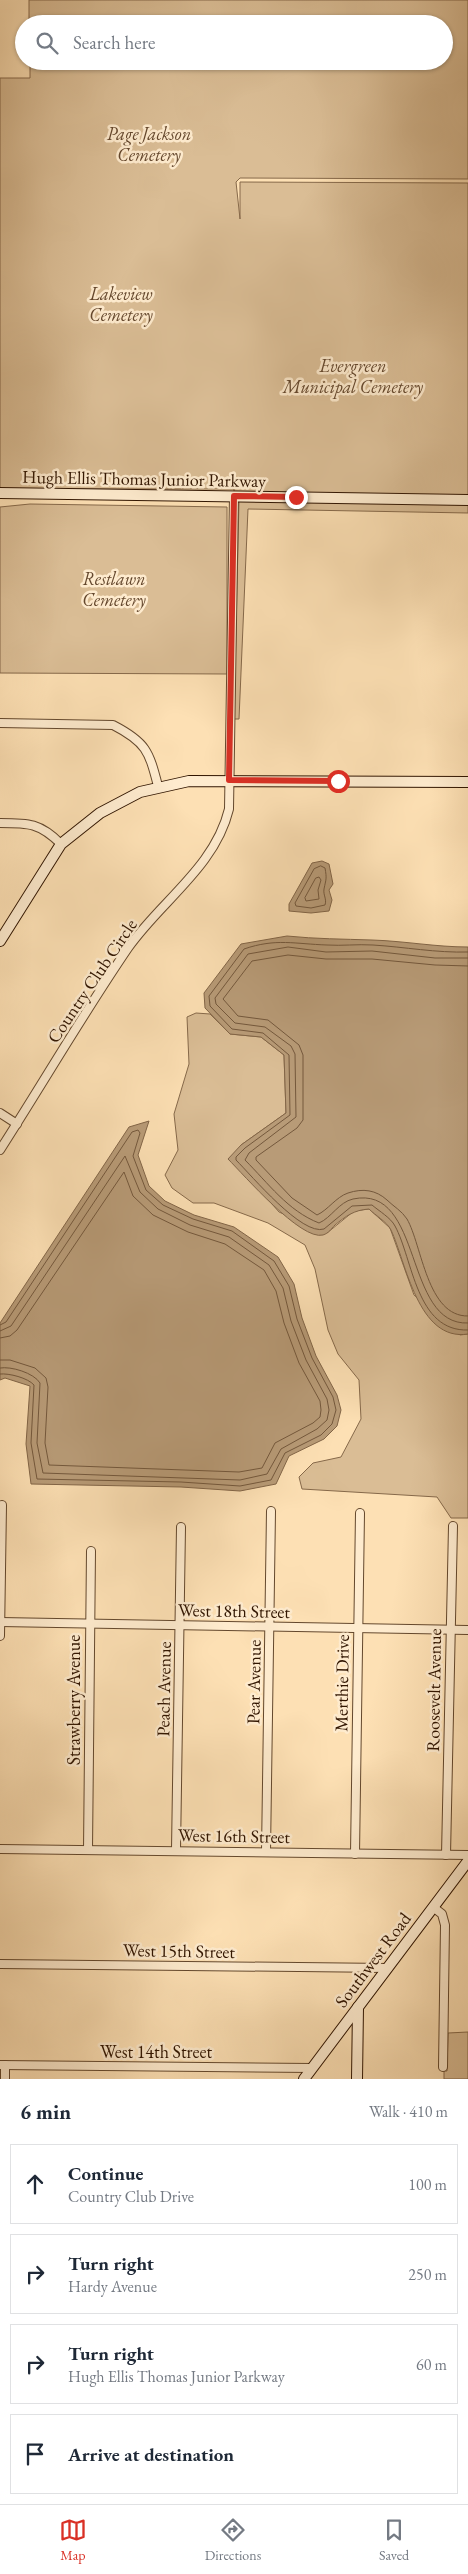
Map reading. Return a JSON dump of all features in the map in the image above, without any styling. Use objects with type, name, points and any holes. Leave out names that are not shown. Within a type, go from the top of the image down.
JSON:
[{"type":"street","name":"Hugh Ellis Thomas Junior Parkway","points":[[0,493],[468,500]]},
{"type":"street","name":"Country Club Circle","points":[[0,1150],[128,948],[214,850],[225,828],[229,809],[234,496]]},
{"type":"street","points":[[0,723],[113,725],[138,740],[147,751],[158,786]]},
{"type":"street","points":[[0,941],[61,844],[100,813],[121,801],[158,786],[189,781],[229,780],[468,782]]},
{"type":"street","points":[[0,822],[36,826],[47,830],[61,844]]},
{"type":"street","points":[[0,1113],[17,1124]]},
{"type":"street","points":[[0,1636],[2,1505]]},
{"type":"street","name":"Pear Avenue","points":[[266,1852],[271,1511]]},
{"type":"street","name":"Merthie Drive","points":[[355,1854],[360,1513]]},
{"type":"street","name":"Roosevelt Avenue","points":[[446,1855],[453,1526]]},
{"type":"street","name":"Peach Avenue","points":[[176,1850],[181,1527]]},
{"type":"street","name":"Strawberry Avenue","points":[[88,1850],[91,1551]]},
{"type":"street","name":"West 18th Street","points":[[0,1622],[468,1630]]},
{"type":"street","name":"West 16th Street","points":[[0,1849],[468,1855]]},
{"type":"street","name":"Southwest Road","points":[[304,2079],[468,1861]]},
{"type":"street","points":[[434,1907],[442,1914],[445,1925],[443,2067]]},
{"type":"street","name":"West 15th Street","points":[[0,1964],[388,1968]]},
{"type":"street","points":[[357,2079],[358,2007]]},
{"type":"street","points":[[2,2065],[5,2079]]},
{"type":"street","name":"West 14th Street","points":[[2,2065],[312,2068]]},
{"type":"green space","points":[[29,0],[468,0],[468,179],[240,178],[236,182],[240,219],[240,182],[468,183],[468,495],[234,496],[234,489],[0,489],[0,78],[30,78],[30,70],[453,70],[453,15],[29,15]]},
{"type":"green space","points":[[239,501],[468,504],[468,513],[248,509],[239,719],[234,719]]},
{"type":"green space","name":"Restlawn Cemetery","points":[[30,504],[227,507],[227,674],[0,673],[0,507]]},
{"type":"green space","points":[[196,1013],[210,1014],[230,1034],[261,1037],[284,1055],[286,1113],[241,1145],[257,1187],[279,1212],[327,1233],[354,1211],[369,1209],[390,1228],[414,1295],[460,1335],[468,1334],[468,1518],[451,1518],[437,1497],[302,1489],[299,1477],[313,1463],[341,1457],[361,1419],[359,1380],[338,1354],[328,1330],[315,1269],[305,1245],[268,1223],[214,1203],[193,1203],[172,1188],[165,1175],[178,1150],[174,1114],[189,1064],[187,1017]]},
{"type":"green space","points":[[468,2032],[468,2079],[444,2079],[444,2071],[447,2071],[448,2033]]},
{"type":"water","points":[[322,861],[329,864],[333,884],[329,890],[332,900],[329,911],[311,913],[289,911],[289,904],[312,863]]},
{"type":"water","points":[[287,936],[468,947],[468,1334],[451,1333],[437,1326],[426,1313],[416,1297],[391,1230],[384,1221],[369,1209],[350,1214],[323,1235],[313,1234],[287,1218],[228,1159],[241,1145],[286,1113],[284,1055],[261,1037],[230,1034],[205,1008],[204,993],[241,944]]},
{"type":"water","points":[[149,1121],[138,1155],[149,1186],[165,1201],[194,1215],[234,1227],[278,1257],[294,1284],[302,1318],[316,1356],[337,1395],[341,1410],[337,1426],[324,1439],[289,1456],[276,1484],[240,1491],[181,1487],[31,1484],[26,1444],[30,1386],[5,1378],[0,1380],[0,1323],[129,1127]]},
{"type":"route","points":[[296,497],[234,496],[229,780],[338,781]]},
{"type":"park label","name":"Page Jackson Cemetery","points":[[149,144]]},
{"type":"park label","name":"Lakeview Cemetery","points":[[121,304]]},
{"type":"park label","name":"Evergreen Municipal Cemetery","points":[[353,376]]}]
